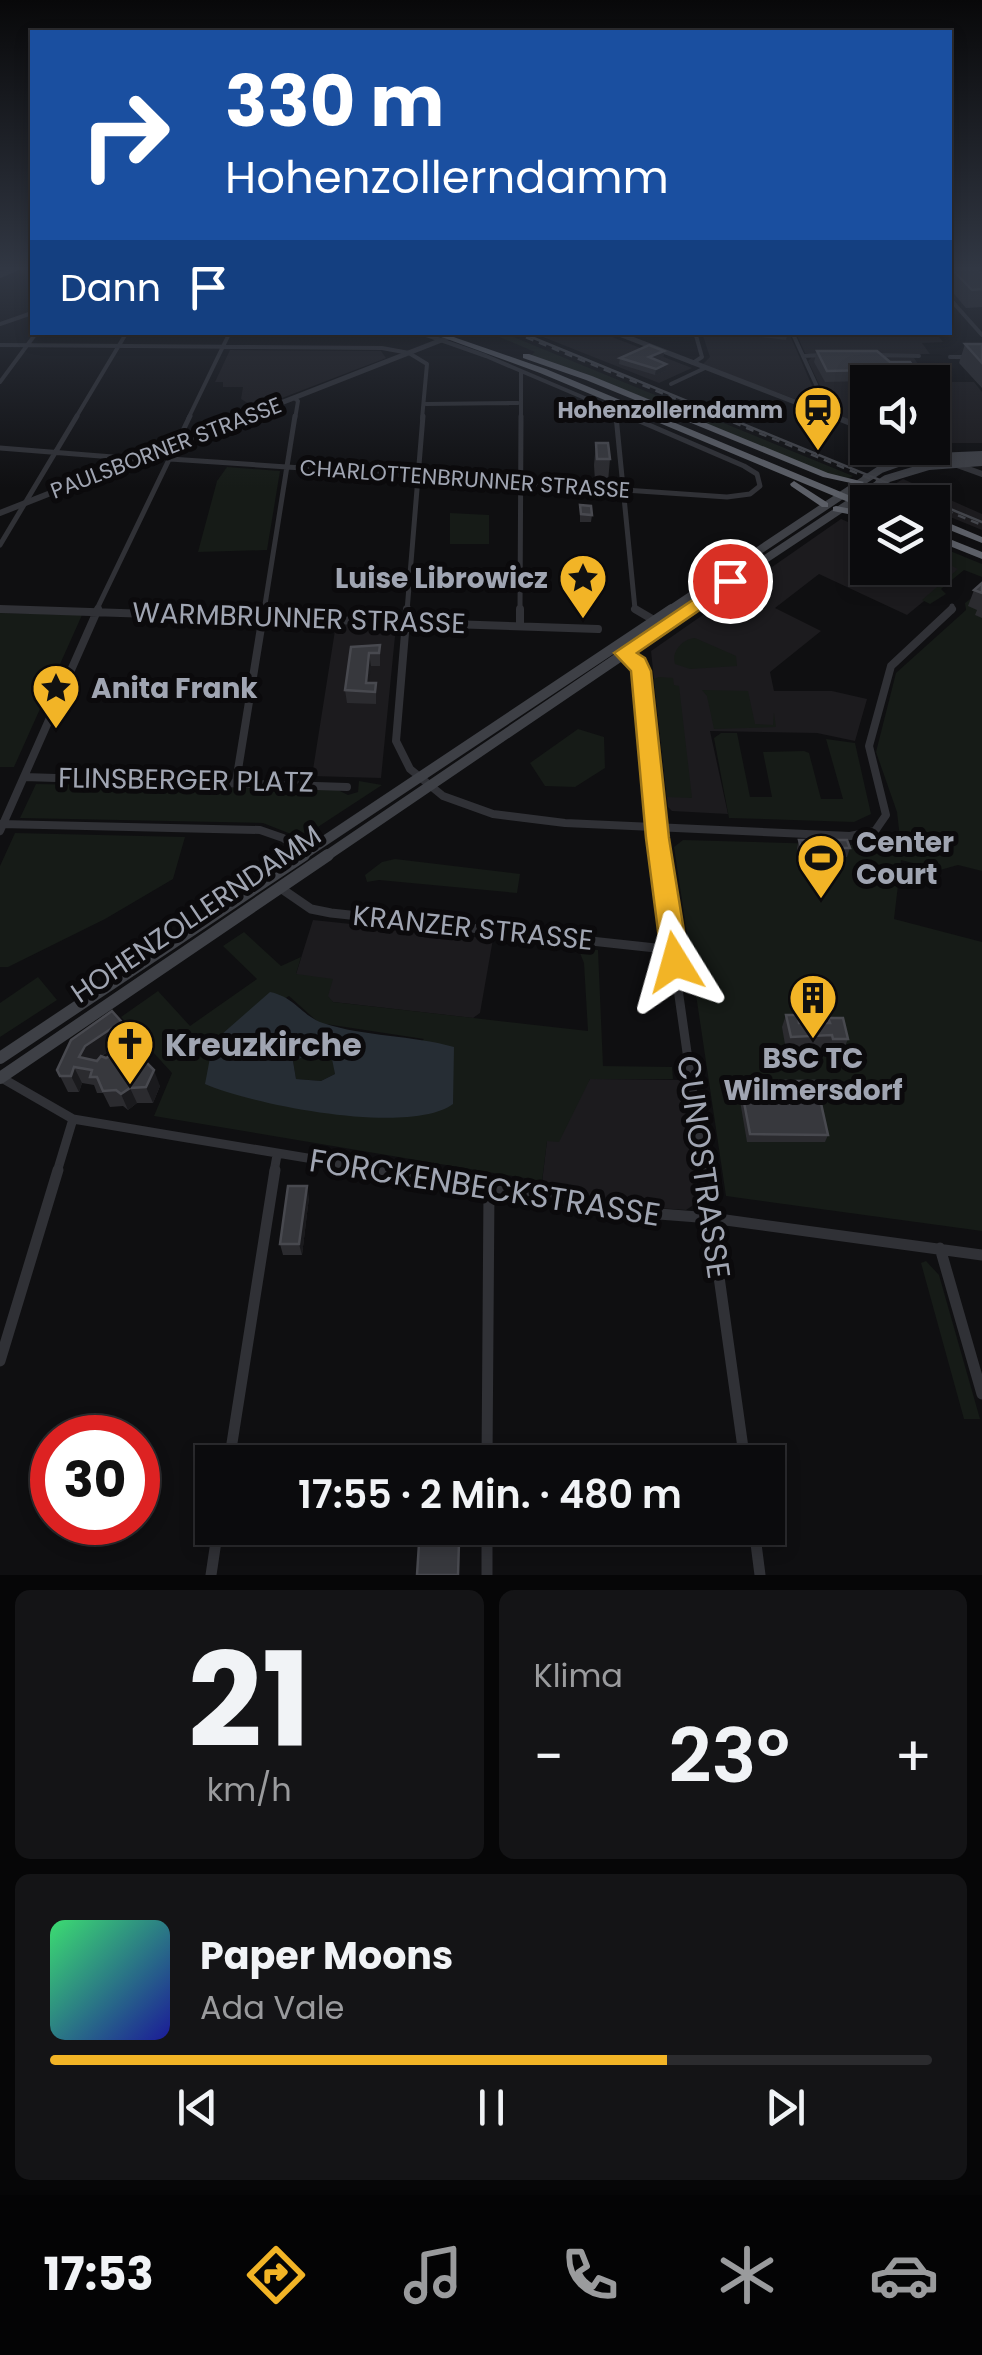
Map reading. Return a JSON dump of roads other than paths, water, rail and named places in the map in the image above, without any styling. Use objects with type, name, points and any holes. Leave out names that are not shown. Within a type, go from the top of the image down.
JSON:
[{"type":"highway","points":[[457,342],[796,485],[850,494]]},
{"type":"highway","points":[[461,342],[589,378],[826,475],[850,493]]},
{"type":"highway","points":[[513,355],[850,492]]},
{"type":"highway","points":[[525,368],[850,504]]},
{"type":"highway","points":[[826,475],[850,493]]},
{"type":"highway","points":[[796,485],[824,505]]},
{"type":"highway","points":[[950,527],[982,540]]},
{"type":"highway","points":[[950,540],[982,548]]},
{"type":"highway","points":[[950,544],[982,559]]},
{"type":"main road","name":"HOHENZOLLERNDAMM","points":[[950,457],[982,459]]},
{"type":"main road","name":"HOHENZOLLERNDAMM","points":[[950,463],[982,459]]},
{"type":"main road","name":"HOHENZOLLERNDAMM","points":[[861,485],[891,465]]},
{"type":"main road","name":"HOHENZOLLERNDAMM","points":[[870,485],[929,465]]},
{"type":"main road","name":"HOHENZOLLERNDAMM","points":[[0,1058],[824,505],[850,494]]},
{"type":"main road","name":"HOHENZOLLERNDAMM","points":[[0,1077],[664,626],[850,495]]},
{"type":"street","points":[[0,382],[31,342]]},
{"type":"street","points":[[0,545],[122,342]]},
{"type":"street","points":[[226,342],[96,612],[1,826],[260,830],[283,838],[305,853]]},
{"type":"street","name":"PAULSBORNER STRASSE","points":[[0,513],[434,342]]},
{"type":"street","points":[[456,342],[525,368],[619,413],[616,414],[635,609],[664,626]]},
{"type":"street","points":[[638,342],[850,423]]},
{"type":"street","points":[[693,363],[702,357],[698,342]]},
{"type":"street","points":[[796,342],[824,402],[816,410]]},
{"type":"street","points":[[0,346],[382,348],[408,353],[429,368],[396,741],[406,764],[418,778],[447,800],[490,814],[657,831],[850,836],[881,828],[886,809],[869,743],[885,680],[892,666],[951,614],[952,606]]},
{"type":"street","points":[[858,355],[919,356]]},
{"type":"street","points":[[803,356],[826,356]]},
{"type":"street","points":[[950,357],[982,357]]},
{"type":"street","points":[[520,625],[518,403],[525,368]]},
{"type":"street","points":[[670,384],[705,368]]},
{"type":"street","points":[[236,782],[288,467],[298,400],[294,398]]},
{"type":"street","points":[[426,404],[518,403]]},
{"type":"street","name":"CHARLOTTENBRUNNER STRASSE","points":[[170,459],[734,497],[758,488],[760,480],[750,469],[619,413]]},
{"type":"street","points":[[0,448],[138,459]]},
{"type":"street","points":[[950,460],[980,473]]},
{"type":"street","points":[[950,464],[980,473]]},
{"type":"street","name":"WARMBRUNNER STRASSE","points":[[0,609],[598,629]]},
{"type":"street","points":[[614,647],[624,653]]},
{"type":"street","name":"CUNOSTRASSE","points":[[624,653],[638,662],[641,671],[657,831],[743,1445]]},
{"type":"street","name":"FLINSBERGER PLATZ","points":[[24,777],[347,787]]},
{"type":"street","name":"KRANZER STRASSE","points":[[280,888],[311,909],[331,913],[674,950]]},
{"type":"street","name":"FORCKENBECKSTRASSE","points":[[0,1077],[73,1119],[620,1211],[710,1218],[982,1255]]},
{"type":"street","points":[[0,1361],[73,1119]]},
{"type":"street","points":[[231,1445],[277,1154]]},
{"type":"street","points":[[488,1445],[489,1189]]},
{"type":"street","points":[[940,1248],[982,1394]]},
{"type":"street","points":[[211,1575],[215,1545]]},
{"type":"street","points":[[487,1545],[487,1575]]},
{"type":"street","points":[[756,1545],[760,1575]]},
{"type":"tram line","points":[[542,342],[982,522]]},
{"type":"railway","points":[[536,342],[886,485]]},
{"type":"railway","points":[[950,512],[982,525]]},
{"type":"place","name":"Hohenzollerndamm","points":[[818,452]]},
{"type":"place","name":"Luise Librowicz","points":[[583,620]]},
{"type":"place","name":"Anita Frank","points":[[56,730]]},
{"type":"place","name":"Center Court","points":[[821,900]]},
{"type":"place","name":"BSC TC Wilmersdorf","points":[[813,1040]]},
{"type":"place","name":"Kreuzkirche","points":[[130,1086]]}]
